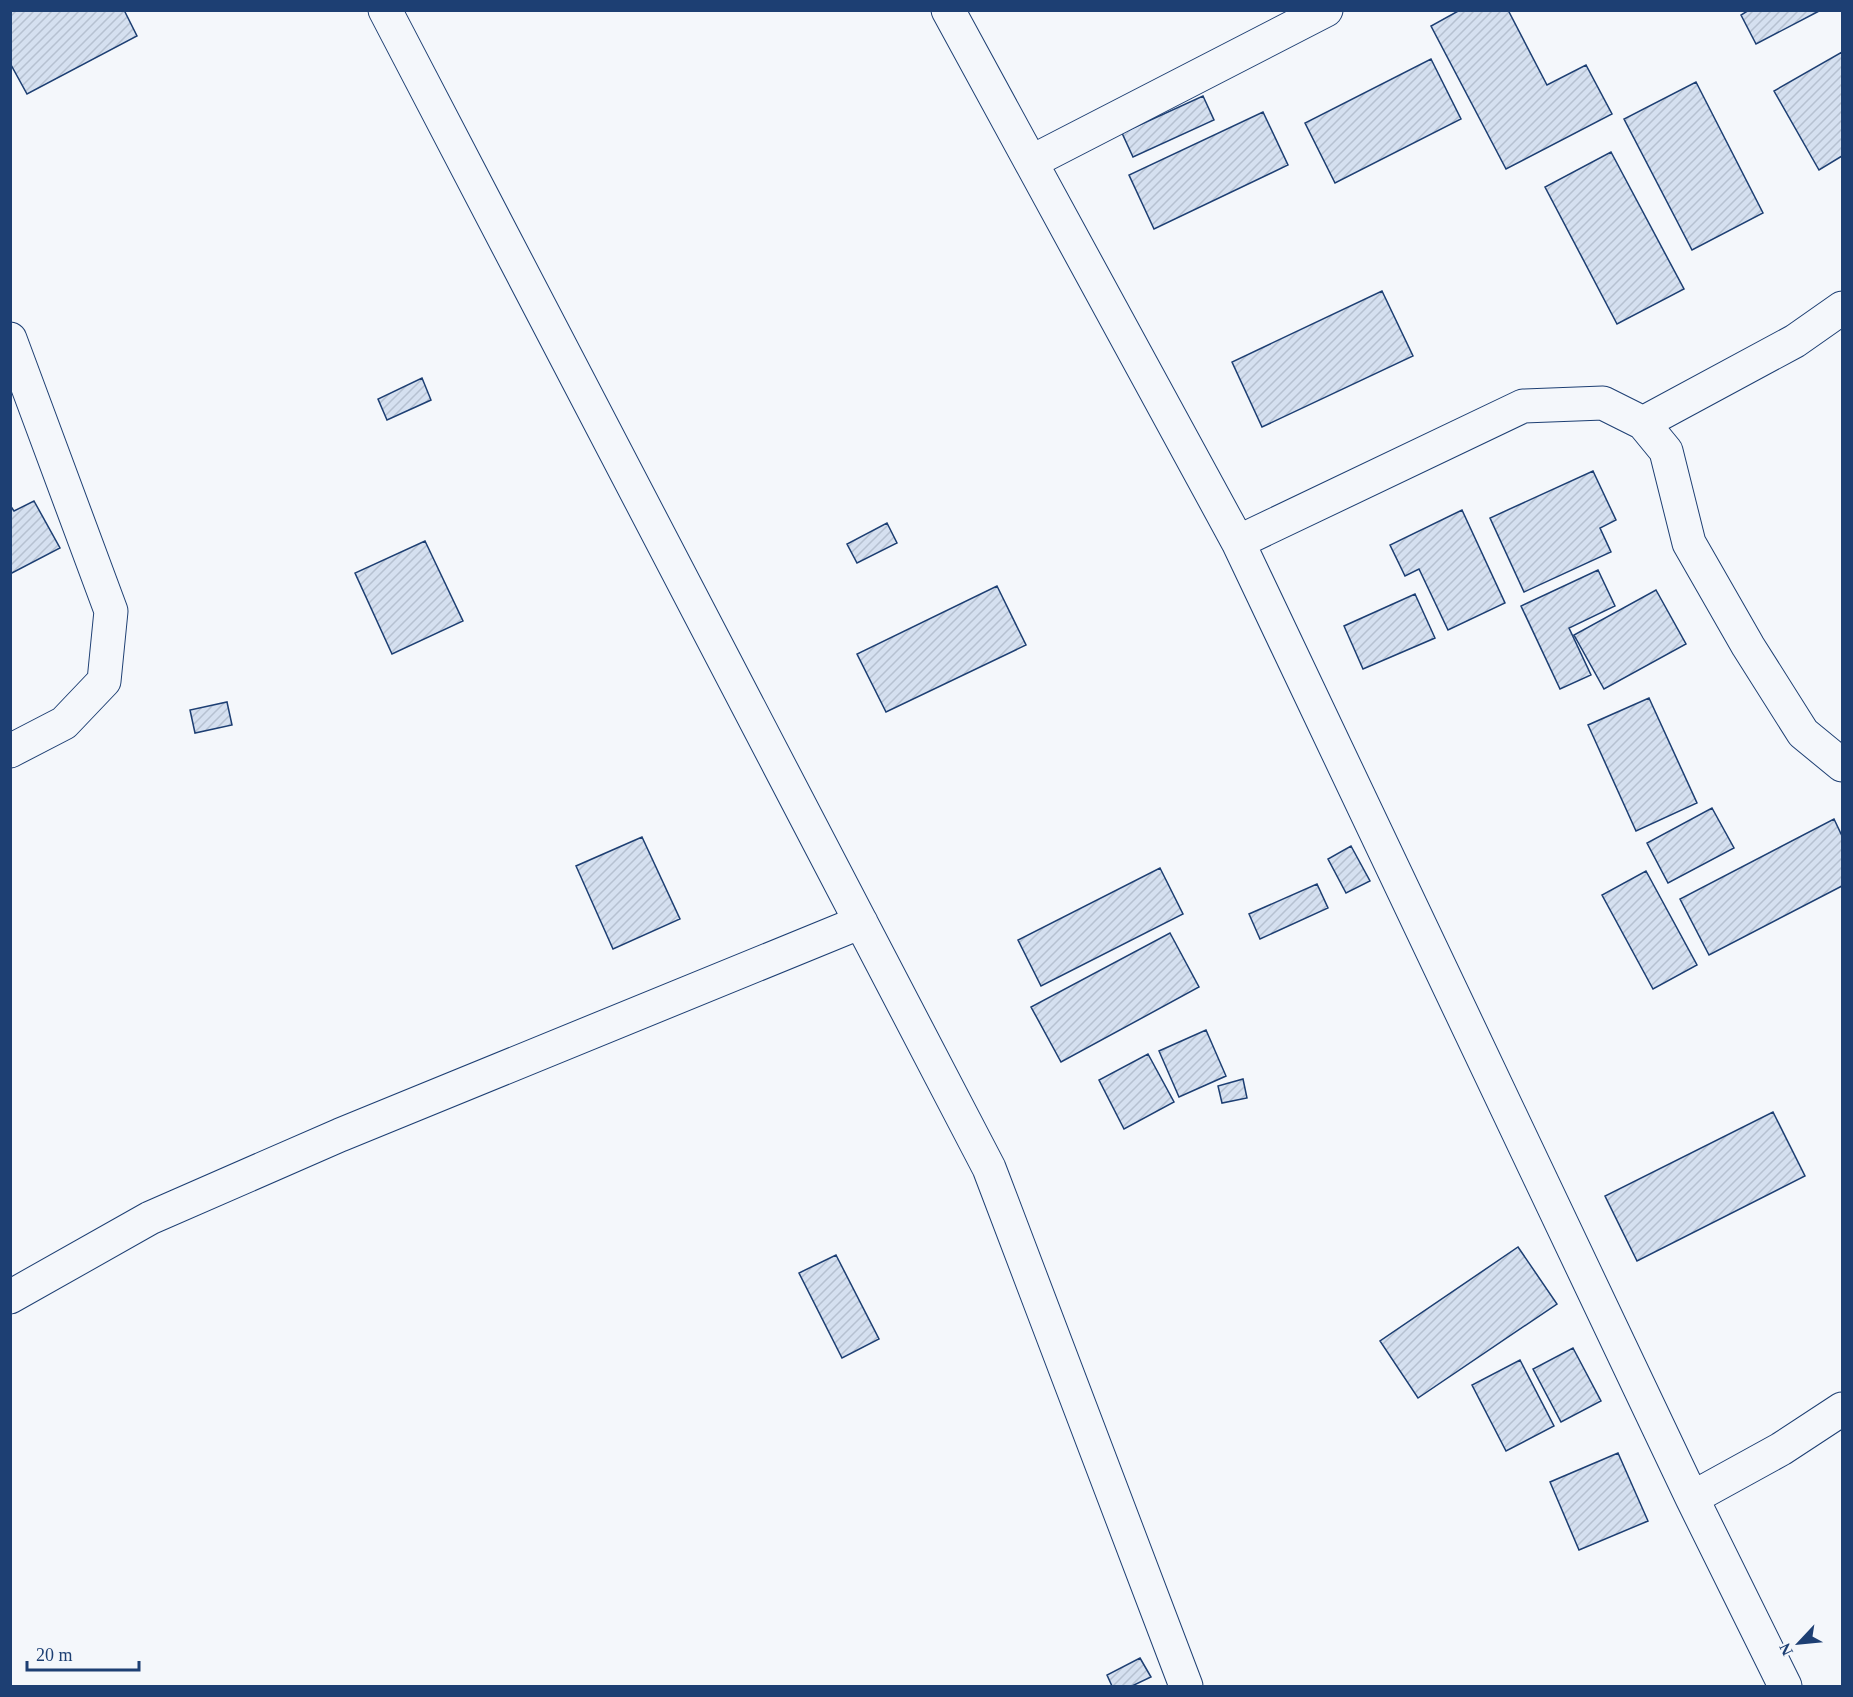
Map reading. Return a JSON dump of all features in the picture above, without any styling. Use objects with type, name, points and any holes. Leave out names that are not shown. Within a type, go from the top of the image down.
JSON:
[{"type":"street","points":[[385,10],[989,1168],[1186,1686]]},
{"type":"street","points":[[948,10],[1238,542],[1692,1498],[1785,1686]]},
{"type":"street","points":[[1031,162],[1326,10]]},
{"type":"street","points":[[1643,423],[1795,341],[1842,308]]},
{"type":"street","points":[[10,339],[111,611],[104,681],[64,723],[10,751]]},
{"type":"street","points":[[1238,542],[1523,406],[1603,402],[1643,423],[1666,451],[1689,543],[1748,646],[1803,733],[1842,765]]},
{"type":"street","points":[[10,1297],[150,1218],[351,1130],[861,922]]},
{"type":"street","points":[[1692,1498],[1781,1449],[1842,1409]]},
{"type":"building","points":[[10,10],[124,10],[137,36],[27,94],[10,63]]},
{"type":"building","points":[[1460,10],[1508,10],[1547,85],[1586,65],[1612,114],[1506,169],[1431,26]]},
{"type":"building","points":[[1749,10],[1821,10],[1756,44],[1741,15]]},
{"type":"building","points":[[1842,52],[1842,156],[1819,170],[1774,91]]},
{"type":"building","points":[[1431,59],[1461,119],[1335,183],[1305,123]]},
{"type":"building","points":[[1696,82],[1763,213],[1692,250],[1624,119]]},
{"type":"building","points":[[1203,96],[1214,120],[1133,157],[1122,133]]},
{"type":"building","points":[[1263,112],[1288,165],[1154,229],[1129,175]]},
{"type":"building","points":[[1611,152],[1684,289],[1617,324],[1545,187]]},
{"type":"building","points":[[1382,291],[1413,356],[1262,427],[1232,362]]},
{"type":"building","points":[[422,378],[431,400],[387,420],[378,399]]},
{"type":"building","points":[[1593,471],[1616,520],[1600,528],[1611,552],[1524,592],[1490,518]]},
{"type":"building","points":[[34,501],[60,548],[10,574],[10,505],[14,511]]},
{"type":"building","points":[[1462,510],[1505,603],[1448,630],[1419,569],[1405,576],[1390,545]]},
{"type":"building","points":[[887,523],[897,543],[857,563],[847,544]]},
{"type":"building","points":[[425,541],[463,621],[392,654],[355,573]]},
{"type":"building","points":[[1598,570],[1615,606],[1569,628],[1591,675],[1560,689],[1521,606]]},
{"type":"building","points":[[997,586],[1026,645],[886,712],[857,654]]},
{"type":"building","points":[[1656,590],[1686,644],[1604,689],[1574,635]]},
{"type":"building","points":[[1415,594],[1435,638],[1363,669],[1344,626]]},
{"type":"building","points":[[1649,698],[1697,803],[1636,831],[1588,725]]},
{"type":"building","points":[[227,702],[232,725],[195,733],[190,710]]},
{"type":"building","points":[[1712,808],[1734,848],[1668,883],[1647,843]]},
{"type":"building","points":[[1834,819],[1842,836],[1842,886],[1709,955],[1680,899]]},
{"type":"building","points":[[642,837],[680,919],[613,949],[576,866]]},
{"type":"building","points":[[1351,846],[1370,881],[1346,893],[1328,859]]},
{"type":"building","points":[[1160,868],[1183,914],[1041,986],[1018,940]]},
{"type":"building","points":[[1646,871],[1697,965],[1653,989],[1602,895]]},
{"type":"building","points":[[1317,884],[1328,908],[1260,939],[1249,914]]},
{"type":"building","points":[[1170,933],[1199,987],[1061,1062],[1031,1007]]},
{"type":"building","points":[[1206,1030],[1226,1076],[1179,1097],[1159,1051]]},
{"type":"building","points":[[1148,1054],[1174,1102],[1124,1129],[1099,1080]]},
{"type":"building","points":[[1243,1079],[1247,1098],[1222,1103],[1218,1086]]},
{"type":"building","points":[[1773,1112],[1805,1176],[1637,1261],[1605,1196]]},
{"type":"building","points":[[1518,1247],[1557,1304],[1418,1398],[1380,1341]]},
{"type":"building","points":[[836,1255],[879,1339],[842,1358],[799,1273]]},
{"type":"building","points":[[1573,1348],[1601,1401],[1561,1422],[1533,1369]]},
{"type":"building","points":[[1520,1360],[1554,1426],[1506,1451],[1472,1385]]},
{"type":"building","points":[[1618,1453],[1648,1521],[1579,1550],[1550,1482]]},
{"type":"building","points":[[1140,1658],[1151,1677],[1132,1686],[1112,1686],[1107,1675]]}]
